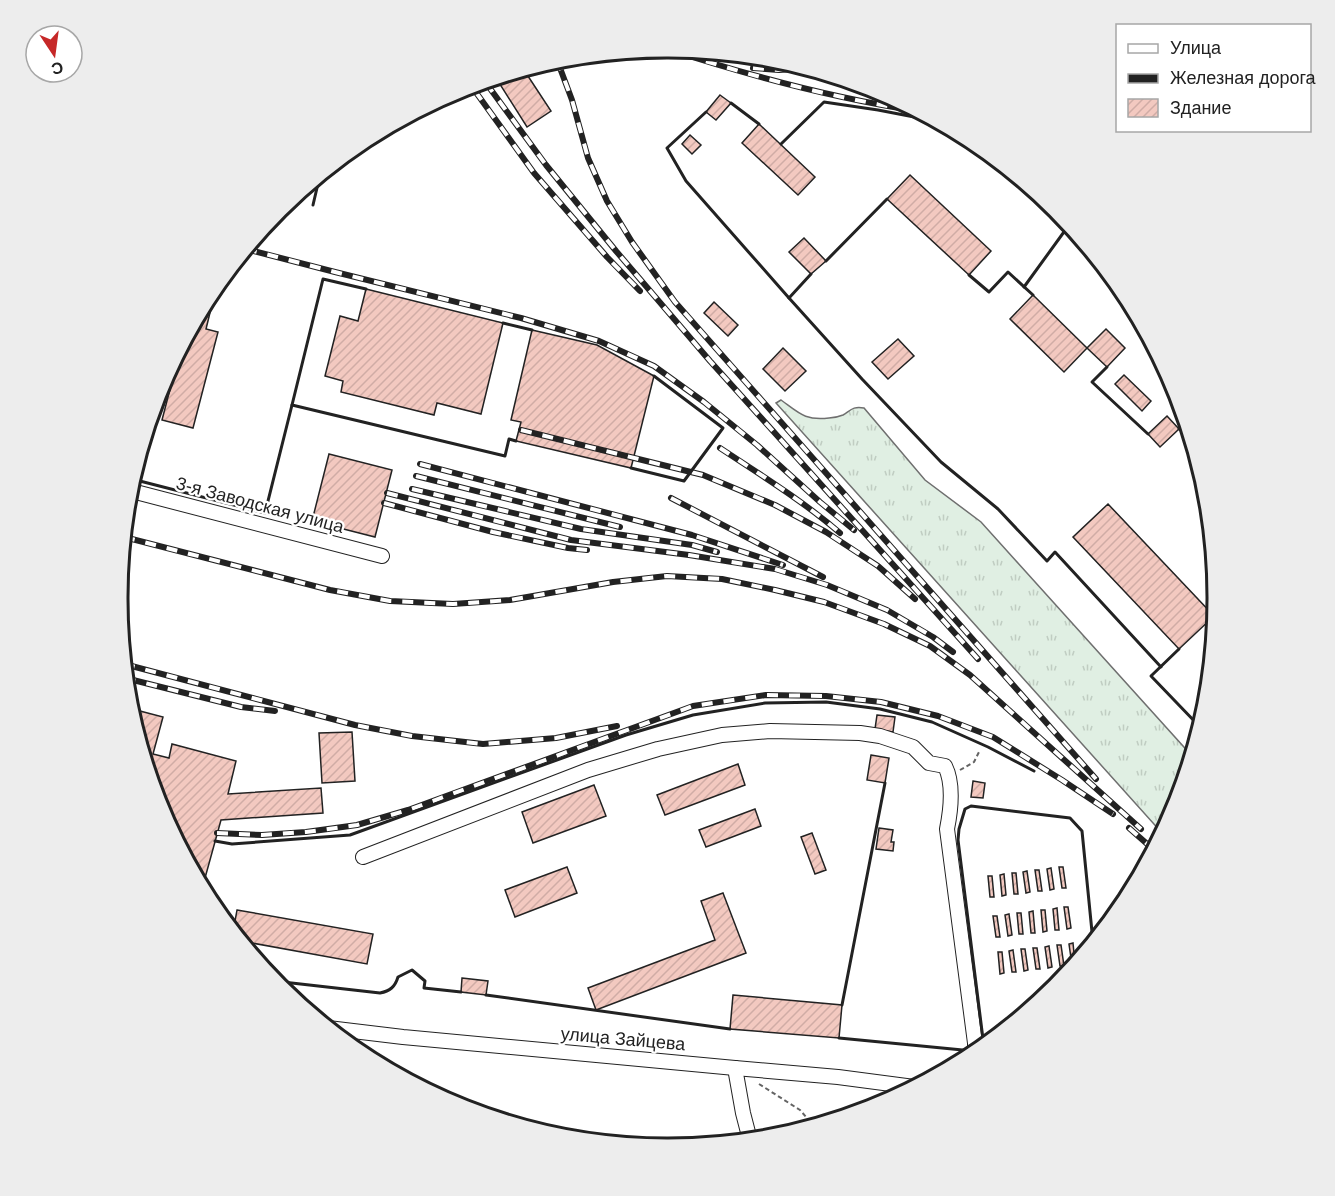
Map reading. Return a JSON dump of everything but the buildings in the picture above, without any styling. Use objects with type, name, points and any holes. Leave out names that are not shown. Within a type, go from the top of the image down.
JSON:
[{"type":"street","name":"3-я Заводская улица","points":[[138,493],[382,556]]},
{"type":"street","points":[[363,857],[588,771],[658,749],[722,735],[770,730],[860,732],[880,736],[913,747],[929,763],[945,766],[950,776],[951,813],[947,829],[975,1041]]},
{"type":"street","name":"улица Зайцева","points":[[344,1030],[838,1077],[899,1085]]},
{"type":"street","points":[[735,1068],[748,1131]]},
{"type":"path","points":[[950,776],[974,762],[979,752]]},
{"type":"path","points":[[753,1080],[800,1110],[808,1119]]},
{"type":"green space","points":[[781,400],[803,415],[821,419],[843,415],[855,408],[864,408],[925,480],[981,522],[1185,749],[1156,826],[776,403]]},
{"type":"railway","points":[[704,60],[790,85],[885,105]]},
{"type":"railway","points":[[753,68],[776,70]]},
{"type":"railway","points":[[561,69],[572,100],[588,158],[607,201],[632,242],[675,302],[1096,779]]},
{"type":"railway","points":[[490,89],[546,165],[710,361],[978,659]]},
{"type":"railway","points":[[477,94],[534,173],[607,257],[640,291]]},
{"type":"railway","points":[[254,251],[521,318],[599,341],[654,366],[704,402],[757,445],[854,530]]},
{"type":"railway","points":[[521,430],[703,475],[775,505],[826,532],[878,566],[915,599]]},
{"type":"railway","points":[[720,448],[797,499],[840,533]]},
{"type":"railway","points":[[420,464],[692,535],[783,565]]},
{"type":"railway","points":[[416,476],[620,527]]},
{"type":"railway","points":[[412,489],[581,529],[692,545],[717,552]]},
{"type":"railway","points":[[387,493],[571,540],[775,569],[827,585],[887,610],[933,637],[953,652]]},
{"type":"railway","points":[[671,498],[823,577]]},
{"type":"railway","points":[[384,503],[493,532],[587,550]]},
{"type":"railway","points":[[132,539],[330,590],[390,601],[453,604],[510,600],[613,582],[667,576],[722,579],[824,602],[884,624],[930,646],[970,675],[1141,829]]},
{"type":"railway","points":[[133,666],[355,725],[412,736],[483,744],[556,738],[617,726]]},
{"type":"railway","points":[[135,680],[241,707],[275,711]]},
{"type":"railway","points":[[217,833],[262,835],[357,825],[408,810],[693,706],[766,695],[826,696],[881,702],[938,716],[993,737],[1113,814]]},
{"type":"railway","points":[[1129,828],[1147,844]]},
{"type":"wall","points":[[781,144],[824,102],[910,116]]},
{"type":"wall","points":[[731,103],[759,124]]},
{"type":"wall","points":[[706,112],[667,148],[686,181],[789,298],[811,274]]},
{"type":"wall","points":[[313,205],[317,188]]},
{"type":"wall","points":[[826,261],[887,199]]},
{"type":"wall","points":[[1024,287],[1064,232]]},
{"type":"wall","points":[[969,275],[989,292],[1008,272],[1033,295]]},
{"type":"wall","points":[[366,289],[323,279],[292,405],[505,456],[509,439],[516,441]]},
{"type":"wall","points":[[789,298],[941,462],[998,509],[1047,561],[1055,552],[1161,667]]},
{"type":"wall","points":[[503,323],[532,330]]},
{"type":"wall","points":[[1107,367],[1092,382],[1148,434]]},
{"type":"wall","points":[[631,468],[684,481],[723,428],[654,376]]},
{"type":"wall","points":[[141,481],[265,513],[292,405]]},
{"type":"wall","points":[[1179,649],[1151,676],[1193,720]]},
{"type":"wall","points":[[215,841],[232,844],[350,835],[626,735],[693,715],[765,703],[826,702],[880,709],[932,722],[1034,771]]},
{"type":"wall","points":[[842,1005],[885,783]]},
{"type":"wall","points":[[983,1036],[958,840],[965,809],[971,806],[1070,818],[1082,831],[1092,931]]},
{"type":"wall","points":[[290,983],[380,993],[389,990],[394,986],[398,977],[412,970],[425,981],[424,988],[461,992]]},
{"type":"wall","points":[[486,995],[730,1029]]},
{"type":"wall","points":[[839,1038],[962,1050]]}]
